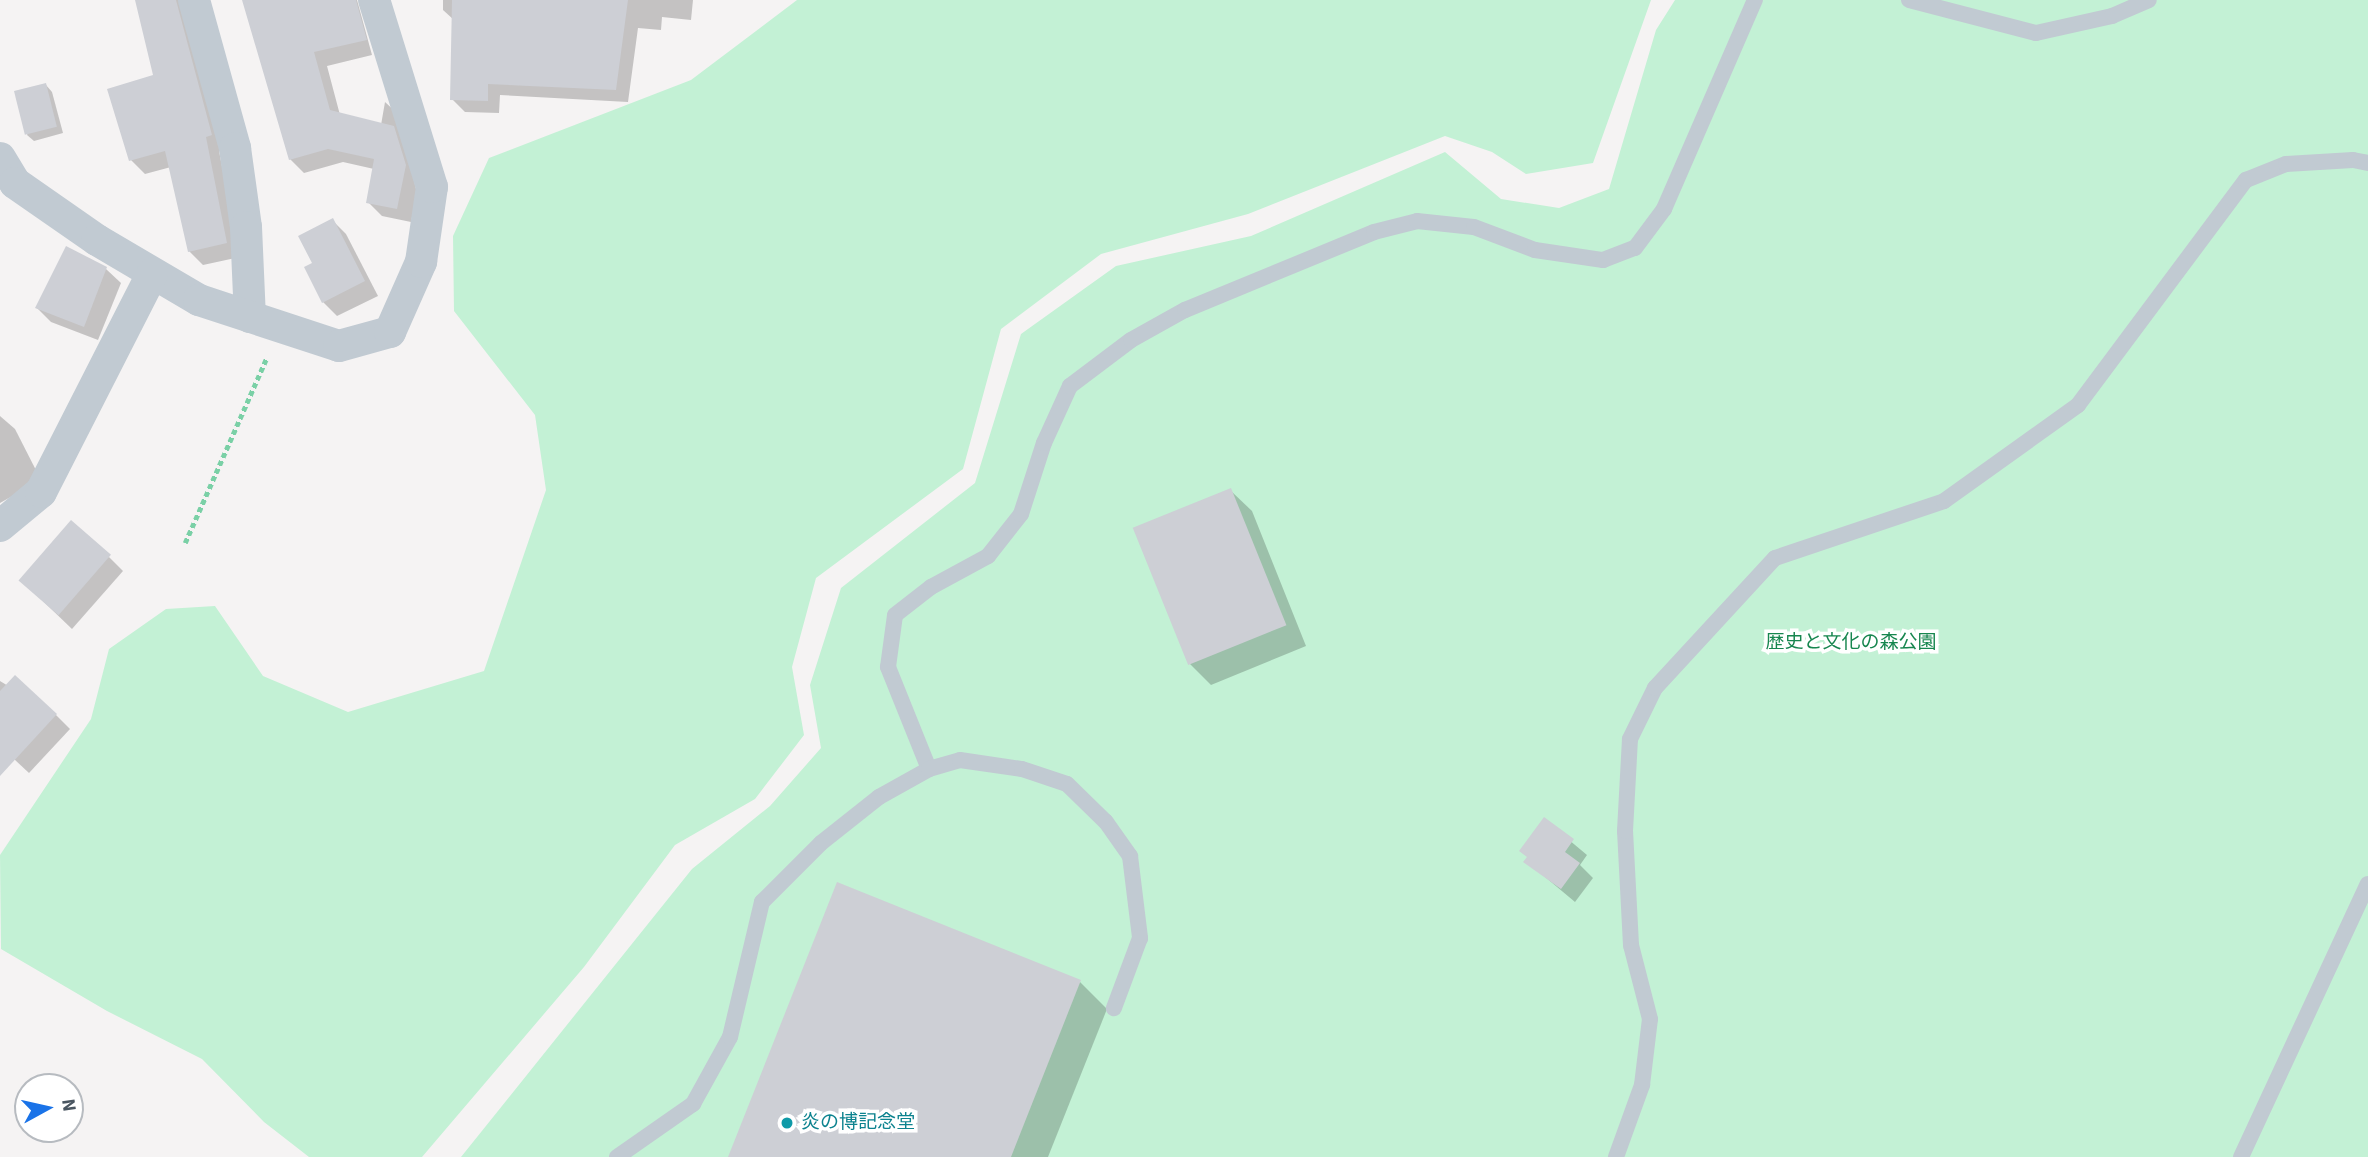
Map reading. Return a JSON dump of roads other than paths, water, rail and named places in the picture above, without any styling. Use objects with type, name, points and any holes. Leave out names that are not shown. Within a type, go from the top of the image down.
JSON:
[{"type":"street","points":[[194,0],[235,148],[246,227],[250,317]]},
{"type":"street","points":[[0,158],[15,183],[152,274],[199,300],[340,346],[390,332],[421,262],[432,187],[374,0]]},
{"type":"street","points":[[0,526],[41,492],[152,274]]},
{"type":"lane","points":[[929,769],[888,667],[895,615],[931,587],[988,556],[1021,514],[1044,443],[1070,386],[1132,340],[1185,310],[1374,232],[1417,221],[1474,227],[1535,250],[1603,260],[1634,248],[1664,209],[1755,0]]},
{"type":"lane","points":[[1909,0],[2036,33],[2112,16],[2149,0]]},
{"type":"lane","points":[[1616,1157],[1642,1085],[1650,1019],[1632,945],[1625,831],[1630,739],[1655,688],[1775,558],[1944,501],[2078,405],[2246,180],[2286,164],[2353,160],[2368,163]]},
{"type":"lane","points":[[617,1157],[693,1104],[730,1037],[762,902],[830,835],[879,797],[929,769],[960,760],[1022,769],[1067,784],[1105,822],[1130,856],[1140,938],[1114,1008]]},
{"type":"lane","points":[[2241,1157],[2368,884]]},
{"type":"place","name":"炎の博記念堂","points":[[787,1123]]},
{"type":"park label","name":"歴史と文化の森公園","points":[[1851,643]]}]
